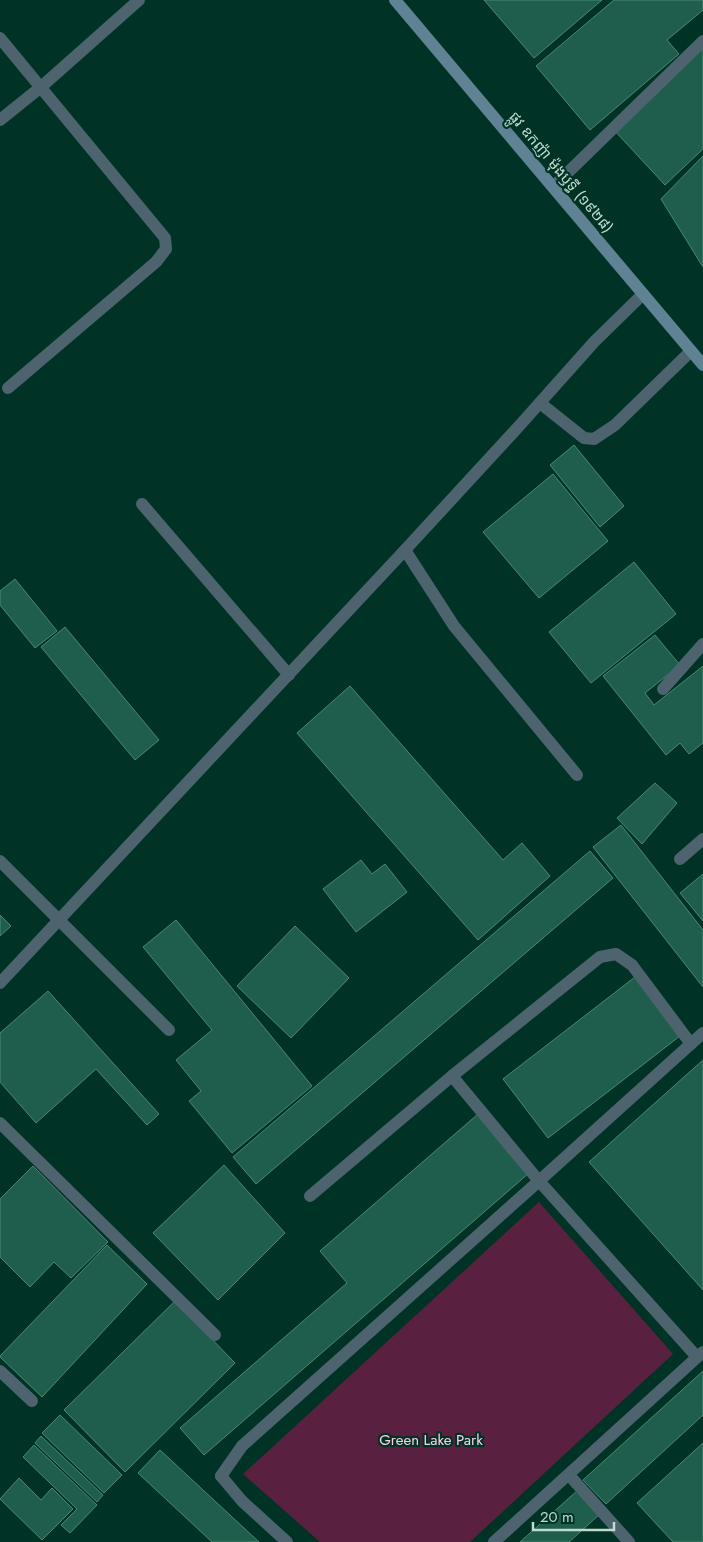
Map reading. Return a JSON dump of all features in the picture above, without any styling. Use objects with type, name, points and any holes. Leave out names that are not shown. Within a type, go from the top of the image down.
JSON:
[{"type":"main road","name":"ផ្លូវ ឧកញ៉ា ម៉ុងឫទ្ធី (១៩២៨)","points":[[395,0],[703,365]]},
{"type":"street","points":[[0,120],[41,87],[139,0]]},
{"type":"street","points":[[0,38],[165,238],[166,248],[156,262],[8,388]]},
{"type":"street","points":[[553,187],[703,41]]},
{"type":"street","points":[[0,983],[405,550],[594,342],[643,294]]},
{"type":"street","points":[[540,403],[584,438],[594,440],[615,425],[691,351]]},
{"type":"street","points":[[142,504],[288,675]]},
{"type":"street","points":[[405,550],[454,626],[577,775]]},
{"type":"street","points":[[663,689],[703,644]]},
{"type":"street","points":[[680,859],[703,839]]},
{"type":"street","points":[[0,861],[169,1030]]},
{"type":"street","points":[[310,1196],[452,1076],[600,957],[616,954],[632,965],[691,1044]]},
{"type":"street","points":[[287,1542],[242,1501],[221,1476],[242,1446],[703,1033]]},
{"type":"street","points":[[452,1076],[539,1181],[700,1355],[494,1542]]},
{"type":"street","points":[[0,1123],[214,1334]]},
{"type":"street","points":[[0,1371],[32,1401]]},
{"type":"street","points":[[569,1475],[630,1542]]},
{"type":"green space","name":"Green Lake Park","points":[[539,1202],[673,1354],[470,1542],[320,1542],[243,1474]]},
{"type":"building","points":[[484,0],[602,0],[534,58]]},
{"type":"building","points":[[614,0],[703,0],[703,10],[667,40],[679,54],[590,130],[536,66]]},
{"type":"building","points":[[703,47],[703,149],[665,185],[614,130]]},
{"type":"building","points":[[703,156],[703,267],[661,199]]},
{"type":"building","points":[[574,445],[624,506],[600,527],[550,465]]},
{"type":"building","points":[[553,474],[608,541],[539,598],[483,532]]},
{"type":"building","points":[[634,562],[676,614],[591,683],[549,632]]},
{"type":"building","points":[[15,579],[57,631],[35,648],[0,605],[0,591]]},
{"type":"building","points":[[65,627],[159,740],[135,760],[41,647]]},
{"type":"building","points":[[655,635],[680,665],[645,693],[654,705],[703,666],[703,743],[689,754],[680,743],[666,755],[603,676]]},
{"type":"building","points":[[350,686],[503,860],[522,843],[550,876],[478,940],[297,733]]},
{"type":"building","points":[[655,783],[677,803],[642,844],[617,818]]},
{"type":"building","points":[[621,825],[703,930],[703,987],[593,847]]},
{"type":"building","points":[[590,851],[613,878],[256,1184],[233,1157]]},
{"type":"building","points":[[361,860],[372,874],[385,864],[407,892],[356,932],[323,889]]},
{"type":"building","points":[[703,874],[703,921],[680,893]]},
{"type":"building","points":[[0,915],[11,926],[0,936]]},
{"type":"building","points":[[176,920],[312,1086],[232,1153],[189,1101],[201,1091],[176,1060],[212,1030],[143,947]]},
{"type":"building","points":[[295,926],[349,978],[291,1038],[237,986]]},
{"type":"building","points":[[635,977],[680,1036],[548,1138],[503,1079]]},
{"type":"building","points":[[48,991],[159,1114],[147,1125],[96,1069],[36,1123],[0,1082],[0,1033]]},
{"type":"building","points":[[703,1060],[703,1290],[589,1162]]},
{"type":"building","points":[[478,1114],[529,1173],[204,1455],[180,1428],[347,1283],[320,1251]]},
{"type":"building","points":[[224,1165],[285,1233],[218,1300],[153,1233]]},
{"type":"building","points":[[33,1166],[108,1242],[71,1278],[54,1262],[30,1287],[0,1257],[0,1199]]},
{"type":"building","points":[[107,1245],[147,1284],[42,1397],[0,1356]]},
{"type":"building","points":[[175,1301],[235,1363],[125,1472],[64,1410]]},
{"type":"building","points":[[703,1371],[703,1415],[606,1504],[583,1480]]},
{"type":"building","points":[[60,1415],[122,1475],[104,1493],[42,1433]]},
{"type":"building","points":[[41,1436],[103,1495],[97,1502],[35,1443]]},
{"type":"building","points":[[703,1443],[703,1542],[673,1542],[637,1503]]},
{"type":"building","points":[[34,1445],[97,1505],[70,1533],[61,1525],[77,1509],[23,1457]]},
{"type":"building","points":[[160,1450],[259,1542],[212,1542],[138,1473]]},
{"type":"building","points":[[19,1478],[41,1500],[52,1488],[73,1509],[42,1540],[0,1499]]},
{"type":"building","points":[[578,1490],[600,1514],[569,1542],[520,1542]]}]
